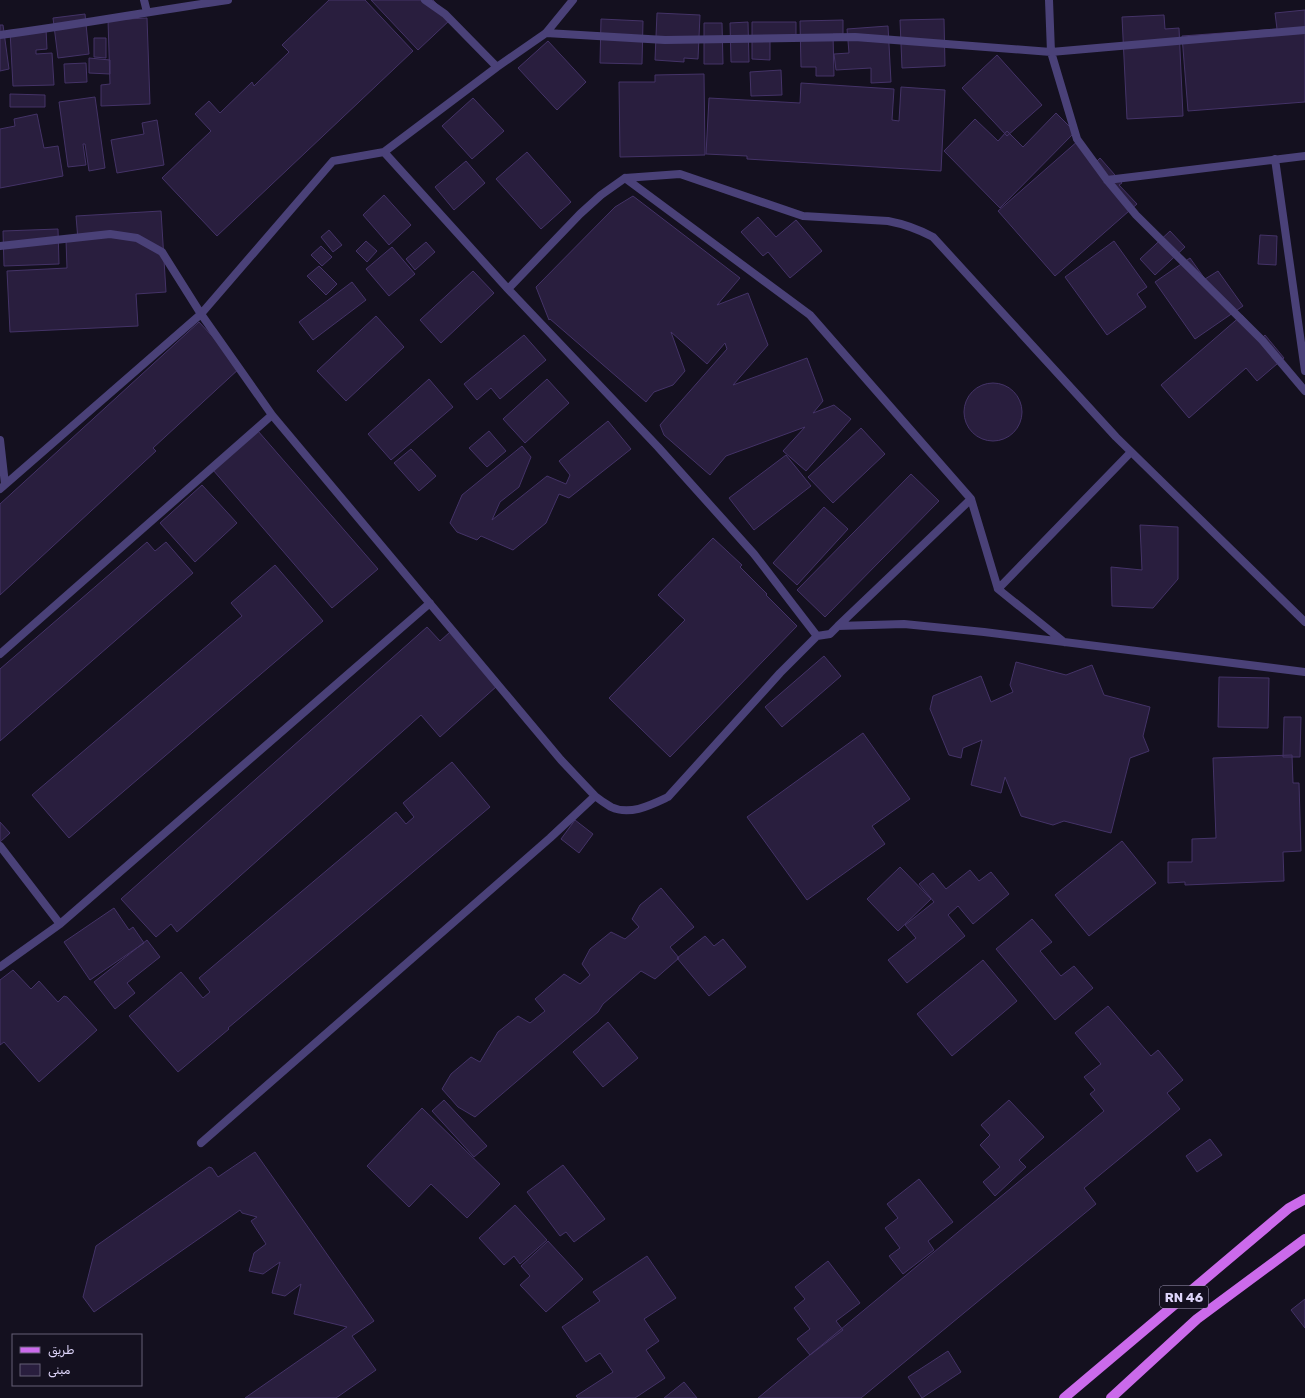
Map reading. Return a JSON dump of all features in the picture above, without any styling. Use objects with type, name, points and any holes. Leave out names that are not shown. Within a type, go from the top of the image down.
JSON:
[{"type":"main road","name":"RN 46","points":[[1064,1398],[1289,1208],[1305,1199]]},
{"type":"main road","name":"RN 46","points":[[1111,1398],[1197,1319],[1305,1239]]},
{"type":"street","points":[[144,0],[147,12]]},
{"type":"street","points":[[0,35],[89,23],[147,12],[228,0]]},
{"type":"street","points":[[425,0],[445,14],[497,67]]},
{"type":"street","points":[[3,486],[201,314],[333,161],[384,152],[497,67],[546,33],[573,0]]},
{"type":"street","points":[[1049,0],[1051,52],[1077,139],[1107,180],[1136,215],[1262,340],[1305,391]]},
{"type":"street","points":[[546,33],[665,40],[855,37],[1051,52],[1305,30]]},
{"type":"street","points":[[384,152],[508,289],[658,447],[754,554],[817,636]]},
{"type":"street","points":[[1107,180],[1305,156]]},
{"type":"street","points":[[1276,159],[1305,371]]},
{"type":"street","points":[[508,289],[580,214],[601,195],[626,178],[680,174],[804,216],[888,221],[908,226],[933,237],[1116,437],[1305,622]]},
{"type":"street","points":[[626,178],[810,314],[971,499],[998,589],[1064,643]]},
{"type":"street","points":[[0,246],[110,234],[137,238],[162,252],[201,314],[272,415],[561,760],[595,796],[612,808],[627,810],[646,808],[668,797],[780,673],[817,636],[830,634],[971,499]]},
{"type":"street","points":[[0,654],[272,415]]},
{"type":"street","points":[[0,440],[3,486]]},
{"type":"street","points":[[998,589],[1131,452]]},
{"type":"street","points":[[0,967],[60,924],[430,603]]},
{"type":"street","points":[[838,626],[904,624],[984,632],[1305,672]]},
{"type":"street","points":[[201,1143],[550,838],[595,796]]},
{"type":"street","points":[[0,846],[60,924]]},
{"type":"building","points":[[329,0],[365,0],[413,51],[217,236],[162,178],[211,131],[195,114],[209,101],[220,113],[252,82],[254,86],[289,52],[282,45]]},
{"type":"building","points":[[371,0],[433,0],[451,19],[418,50]]},
{"type":"building","points":[[1305,10],[1305,102],[1188,111],[1182,36],[1277,29],[1275,13]]},
{"type":"building","points":[[657,13],[700,15],[698,59],[684,58],[684,62],[655,60]]},
{"type":"building","points":[[85,14],[89,54],[58,58],[53,18]]},
{"type":"building","points":[[1164,15],[1165,29],[1179,28],[1183,116],[1127,119],[1122,17]]},
{"type":"building","points":[[147,18],[150,104],[101,106],[101,85],[110,84],[108,20]]},
{"type":"building","points":[[601,19],[643,21],[642,64],[600,63]]},
{"type":"building","points":[[944,19],[945,66],[902,68],[900,20]]},
{"type":"building","points":[[843,20],[843,34],[833,34],[834,76],[816,76],[816,67],[801,67],[800,21]]},
{"type":"building","points":[[748,22],[749,62],[731,62],[730,23]]},
{"type":"building","points":[[752,22],[796,22],[796,40],[770,40],[770,60],[752,59]]},
{"type":"building","points":[[704,23],[722,23],[723,64],[704,64]]},
{"type":"building","points":[[0,25],[3,25],[9,69],[0,71]]},
{"type":"building","points":[[888,26],[891,82],[871,83],[871,68],[836,70],[834,54],[849,53],[847,29]]},
{"type":"building","points":[[46,29],[47,49],[36,50],[36,54],[52,53],[54,85],[13,86],[10,31]]},
{"type":"building","points":[[94,38],[106,38],[106,58],[94,57]]},
{"type":"building","points":[[548,41],[586,82],[557,110],[518,68]]},
{"type":"building","points":[[997,55],[1042,105],[1007,136],[962,88]]},
{"type":"building","points":[[89,58],[110,60],[110,74],[89,73]]},
{"type":"building","points":[[86,63],[87,82],[65,83],[64,64]]},
{"type":"building","points":[[781,70],[782,95],[751,96],[750,72]]},
{"type":"building","points":[[704,74],[705,155],[620,157],[619,82],[655,82],[655,75]]},
{"type":"building","points":[[801,83],[894,89],[892,120],[899,121],[901,87],[945,90],[941,171],[747,159],[747,156],[706,154],[709,98],[800,103]]},
{"type":"building","points":[[10,94],[45,95],[45,107],[10,107]]},
{"type":"building","points":[[95,97],[105,168],[89,171],[85,144],[83,144],[86,165],[68,167],[59,102]]},
{"type":"building","points":[[473,98],[504,131],[472,159],[442,126]]},
{"type":"building","points":[[1056,113],[1075,132],[1000,208],[944,151],[975,119],[998,141],[1007,131],[1023,147]]},
{"type":"building","points":[[37,114],[44,148],[58,146],[63,176],[0,188],[0,129],[15,126],[14,119]]},
{"type":"building","points":[[157,120],[164,165],[117,173],[111,140],[144,134],[142,123]]},
{"type":"building","points":[[1079,140],[1097,161],[1100,158],[1122,183],[1119,185],[1137,204],[1055,276],[998,211]]},
{"type":"building","points":[[527,152],[571,202],[541,229],[496,179]]},
{"type":"building","points":[[466,161],[485,183],[454,210],[435,187]]},
{"type":"building","points":[[384,195],[411,225],[389,245],[363,215]]},
{"type":"building","points":[[633,196],[740,278],[717,305],[748,293],[768,345],[733,385],[807,358],[823,401],[813,413],[834,405],[851,419],[806,471],[783,451],[805,427],[726,456],[710,475],[664,435],[660,425],[727,349],[725,343],[707,364],[671,332],[685,371],[673,385],[654,392],[646,402],[550,319],[549,320],[536,287],[615,207]]},
{"type":"building","points":[[161,211],[166,292],[136,294],[138,326],[10,332],[7,271],[67,268],[66,240],[78,240],[76,216]]},
{"type":"building","points":[[758,217],[776,237],[796,220],[822,251],[790,278],[768,252],[763,256],[741,232]]},
{"type":"building","points":[[58,229],[59,264],[4,266],[3,231]]},
{"type":"building","points":[[329,230],[342,245],[333,252],[321,237]]},
{"type":"building","points":[[1170,231],[1185,247],[1155,275],[1140,259]]},
{"type":"building","points":[[1260,235],[1277,236],[1276,265],[1258,264]]},
{"type":"building","points":[[366,241],[377,251],[367,262],[356,251]]},
{"type":"building","points":[[1114,241],[1147,287],[1137,294],[1146,307],[1107,335],[1065,277]]},
{"type":"building","points":[[426,242],[435,252],[415,270],[406,259]]},
{"type":"building","points":[[321,246],[332,257],[322,266],[311,255]]},
{"type":"building","points":[[392,247],[415,274],[389,296],[366,269]]},
{"type":"building","points":[[1190,258],[1205,279],[1218,271],[1243,306],[1195,339],[1155,282]]},
{"type":"building","points":[[319,266],[337,284],[326,295],[307,276]]},
{"type":"building","points":[[473,271],[494,293],[441,343],[420,320]]},
{"type":"building","points":[[352,282],[366,300],[313,340],[299,322]]},
{"type":"building","points":[[1242,315],[1262,338],[1265,335],[1284,358],[1257,381],[1246,368],[1189,418],[1161,385]]},
{"type":"building","points":[[376,316],[404,347],[346,401],[317,371]]},
{"type":"building","points":[[199,322],[241,367],[153,448],[156,451],[0,595],[0,504]]},
{"type":"building","points":[[524,335],[546,360],[500,399],[491,388],[477,400],[464,384]]},
{"type":"building","points":[[429,379],[453,407],[391,460],[368,434]]},
{"type":"building","points":[[547,379],[569,403],[525,443],[503,419]]},
{"type":"building","points":[[987,383],[999,383],[1014,391],[1022,406],[1022,418],[1014,433],[999,441],[987,441],[972,433],[964,418],[964,406],[972,391]]},
{"type":"building","points":[[608,421],[631,449],[569,498],[559,494],[546,523],[513,550],[481,536],[477,540],[457,532],[450,523],[462,495],[522,446],[531,457],[519,487],[500,502],[492,520],[547,476],[566,484],[570,475],[559,461]]},
{"type":"building","points":[[861,428],[885,454],[833,503],[808,477]]},
{"type":"building","points":[[258,431],[378,569],[332,608],[213,470]]},
{"type":"building","points":[[489,431],[506,451],[487,467],[469,448]]},
{"type":"building","points":[[411,449],[436,476],[419,491],[394,463]]},
{"type":"building","points":[[786,455],[811,486],[754,530],[729,498]]},
{"type":"building","points":[[911,474],[939,501],[825,617],[797,590]]},
{"type":"building","points":[[202,485],[237,523],[195,562],[160,523]]},
{"type":"building","points":[[824,507],[848,529],[797,585],[773,563]]},
{"type":"building","points":[[1140,525],[1178,527],[1178,579],[1153,608],[1112,606],[1111,567],[1142,570]]},
{"type":"building","points":[[713,538],[742,565],[740,567],[797,626],[670,757],[609,698],[685,620],[658,595]]},
{"type":"building","points":[[147,542],[155,551],[166,542],[193,573],[0,741],[0,669]]},
{"type":"building","points":[[275,565],[323,621],[69,838],[32,795],[242,616],[231,603]]},
{"type":"building","points":[[427,627],[440,641],[450,632],[497,686],[440,737],[421,715],[177,932],[171,924],[156,937],[121,899]]},
{"type":"building","points":[[824,656],[841,676],[782,727],[765,707]]},
{"type":"building","points":[[1016,662],[1066,675],[1092,665],[1104,695],[1150,707],[1143,736],[1149,751],[1130,758],[1111,833],[1064,821],[1053,825],[1021,816],[1005,777],[1001,793],[971,785],[982,740],[963,748],[961,758],[949,755],[930,709],[933,696],[981,676],[991,702],[1013,692],[1010,685]]},
{"type":"building","points":[[1219,677],[1269,678],[1268,728],[1218,727]]},
{"type":"building","points":[[1284,717],[1301,717],[1300,757],[1283,757]]},
{"type":"building","points":[[863,733],[910,799],[872,826],[885,844],[807,900],[747,817]]},
{"type":"building","points":[[1292,755],[1293,783],[1299,783],[1301,851],[1283,852],[1284,881],[1185,885],[1185,882],[1168,883],[1168,862],[1192,862],[1192,839],[1216,838],[1213,758]]},
{"type":"building","points":[[452,762],[490,807],[178,1072],[129,1016],[181,972],[203,998],[210,992],[199,978],[396,812],[406,824],[414,817],[403,803]]},
{"type":"building","points":[[575,820],[593,834],[579,853],[561,839]]},
{"type":"building","points":[[0,822],[10,833],[0,842]]},
{"type":"building","points":[[1122,841],[1156,883],[1089,936],[1055,895]]},
{"type":"building","points":[[900,867],[931,899],[898,931],[867,899]]},
{"type":"building","points":[[970,870],[979,881],[991,872],[1009,894],[973,924],[958,906],[948,915],[965,936],[907,983],[888,960],[916,938],[905,925],[934,902],[919,884],[933,873],[946,889]]},
{"type":"building","points":[[661,888],[694,927],[670,947],[679,958],[655,979],[641,971],[603,1004],[598,1012],[475,1117],[458,1107],[442,1089],[451,1074],[471,1057],[480,1062],[498,1032],[518,1016],[530,1023],[545,1011],[535,999],[564,974],[580,984],[590,975],[582,964],[590,949],[611,932],[625,939],[639,927],[632,919],[640,905]]},
{"type":"building","points":[[114,908],[129,930],[133,927],[144,943],[90,980],[64,942]]},
{"type":"building","points":[[1032,919],[1052,942],[1040,951],[1061,976],[1074,966],[1093,988],[1055,1020],[996,949]]},
{"type":"building","points":[[705,936],[714,946],[723,939],[746,967],[709,996],[677,958]]},
{"type":"building","points":[[147,940],[160,957],[127,983],[135,993],[115,1009],[94,982]]},
{"type":"building","points":[[983,960],[1017,1001],[952,1056],[917,1014]]},
{"type":"building","points":[[13,970],[31,989],[39,981],[58,1002],[64,996],[67,997],[97,1030],[39,1082],[4,1042],[0,1045],[0,980]]},
{"type":"building","points":[[1108,1006],[1151,1056],[1158,1050],[1183,1080],[1167,1093],[1180,1109],[1084,1188],[1096,1204],[861,1398],[758,1398],[1104,1111],[1090,1094],[1095,1090],[1084,1077],[1101,1064],[1075,1033]]},
{"type":"building","points":[[608,1022],[638,1058],[603,1087],[573,1052]]},
{"type":"building","points":[[444,1100],[487,1146],[474,1157],[432,1111]]},
{"type":"building","points":[[1009,1100],[1044,1137],[1019,1160],[1026,1167],[995,1196],[983,1182],[1000,1167],[980,1145],[990,1135],[981,1125]]},
{"type":"building","points":[[422,1108],[500,1184],[467,1218],[431,1184],[409,1207],[367,1166]]},
{"type":"building","points":[[1210,1139],[1222,1155],[1197,1172],[1186,1156]]},
{"type":"building","points":[[255,1152],[374,1321],[352,1336],[376,1370],[336,1398],[245,1398],[347,1327],[294,1314],[301,1284],[285,1296],[272,1293],[280,1262],[263,1274],[249,1271],[254,1253],[266,1244],[251,1221],[257,1217],[242,1213],[240,1210],[94,1312],[83,1297],[96,1246],[209,1167],[212,1168],[218,1177]]},
{"type":"building","points":[[563,1165],[605,1219],[574,1242],[566,1232],[560,1236],[527,1192]]},
{"type":"building","points":[[919,1179],[953,1222],[928,1241],[934,1250],[903,1274],[889,1256],[900,1248],[885,1228],[898,1218],[887,1204]]},
{"type":"building","points":[[515,1205],[547,1240],[520,1264],[514,1256],[504,1265],[479,1238]]},
{"type":"building","points":[[548,1241],[583,1279],[546,1312],[520,1285],[530,1276],[521,1266]]},
{"type":"building","points":[[647,1256],[676,1298],[644,1319],[659,1341],[646,1350],[665,1378],[635,1398],[578,1398],[576,1396],[613,1372],[600,1353],[586,1362],[562,1327],[600,1301],[593,1292]]},
{"type":"building","points":[[828,1261],[860,1303],[836,1321],[843,1330],[810,1355],[797,1339],[810,1329],[794,1308],[805,1299],[795,1287]]},
{"type":"building","points":[[1305,1299],[1305,1328],[1291,1310]]},
{"type":"building","points":[[948,1351],[961,1372],[922,1398],[908,1377]]},
{"type":"building","points":[[684,1382],[697,1398],[664,1398]]}]
